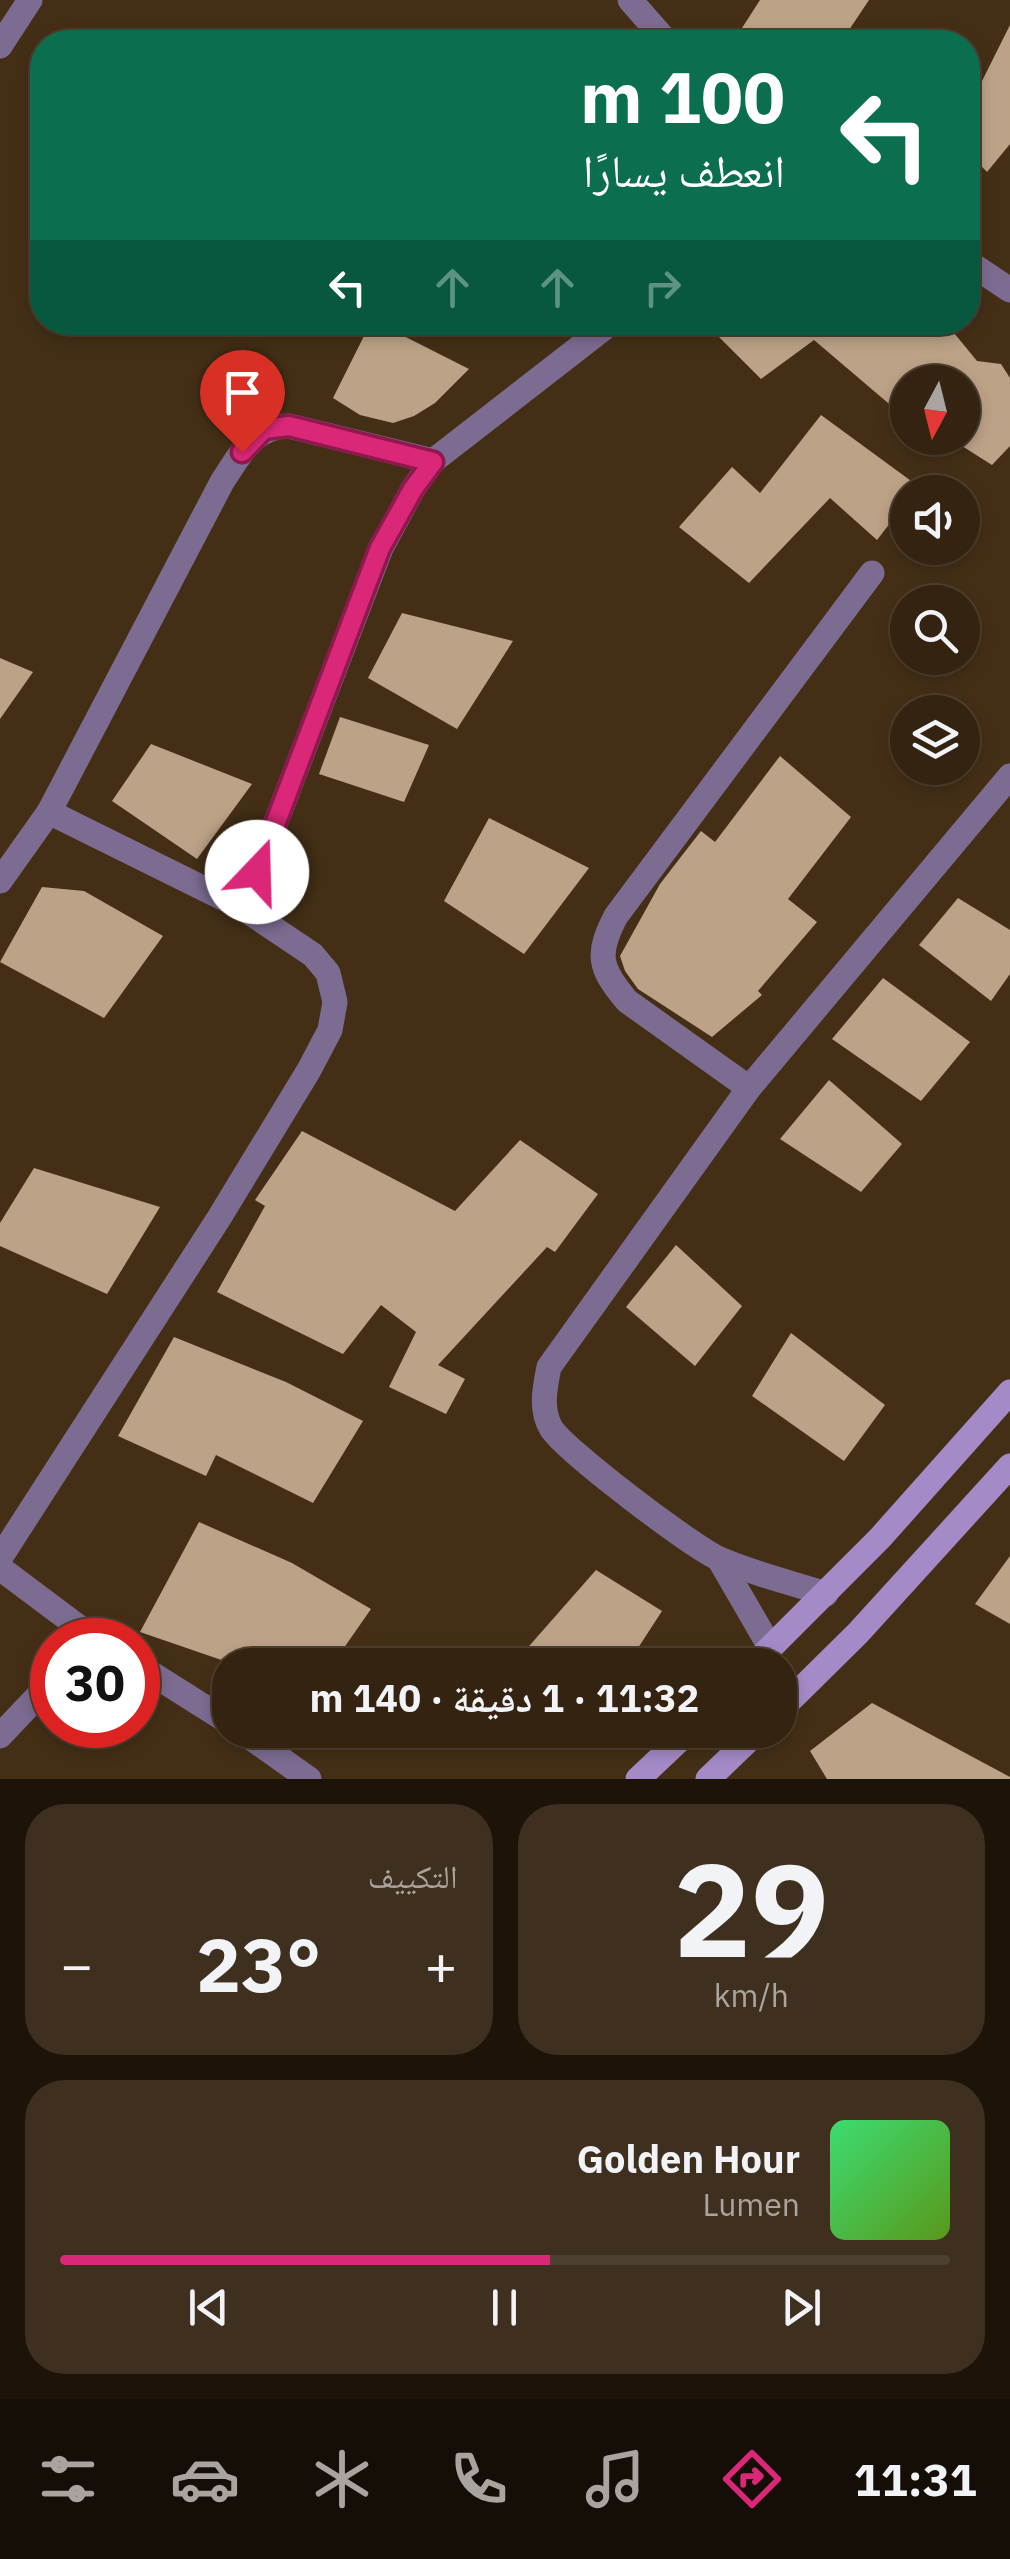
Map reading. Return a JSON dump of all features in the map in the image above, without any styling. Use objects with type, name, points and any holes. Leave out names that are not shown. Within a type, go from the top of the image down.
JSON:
[{"type":"main road","points":[[769,1648],[826,1594],[1010,1392]]},
{"type":"main road","points":[[797,1693],[858,1633],[1010,1466]]},
{"type":"main road","points":[[638,1779],[671,1748]]},
{"type":"main road","points":[[708,1779],[741,1748]]},
{"type":"street","points":[[0,46],[30,0]]},
{"type":"street","points":[[630,0],[656,30]]},
{"type":"street","points":[[980,269],[1008,284]]},
{"type":"street","points":[[244,908],[380,548],[413,489],[433,462],[595,335]]},
{"type":"street","points":[[0,881],[49,812],[222,482],[254,437],[274,426],[289,426],[433,462]]},
{"type":"street","points":[[749,1088],[627,1001],[603,965],[602,947],[616,916],[872,573]]},
{"type":"street","points":[[826,1594],[719,1559],[596,1471],[551,1429],[544,1408],[544,1387],[549,1367],[749,1088],[1010,776]]},
{"type":"street","points":[[0,1558],[219,1218],[330,1030],[334,1002],[328,973],[314,955],[244,908],[49,812]]},
{"type":"street","points":[[719,1559],[758,1648]]},
{"type":"street","points":[[0,1568],[65,1618]]},
{"type":"street","points":[[160,1680],[212,1712]]},
{"type":"street","points":[[0,1736],[30,1704]]},
{"type":"street","points":[[265,1748],[309,1779]]},
{"type":"building","points":[[760,0],[869,0],[849,30],[741,30]]},
{"type":"building","points":[[1010,25],[1010,144],[987,172],[980,165],[980,85]]},
{"type":"building","points":[[364,335],[402,335],[469,369],[435,403],[393,423],[360,415],[333,398]]},
{"type":"building","points":[[717,335],[956,335],[977,361],[1001,364],[1010,378],[1010,446],[992,465],[976,455],[980,455],[980,365],[890,365],[890,405],[814,340],[761,379]]},
{"type":"building","points":[[821,415],[903,475],[890,475],[890,523],[877,540],[830,498],[749,583],[679,527],[732,467],[760,493]]},
{"type":"building","points":[[402,613],[513,641],[457,729],[368,678]]},
{"type":"building","points":[[0,658],[33,672],[0,719]]},
{"type":"building","points":[[340,717],[429,745],[404,802],[319,774]]},
{"type":"building","points":[[151,744],[252,784],[197,859],[112,801]]},
{"type":"building","points":[[780,756],[851,817],[788,899],[817,922],[758,991],[762,995],[712,1037],[638,989],[620,956],[660,884],[701,831],[715,842]]},
{"type":"building","points":[[489,818],[589,868],[524,954],[444,901]]},
{"type":"building","points":[[42,887],[84,891],[163,936],[104,1018],[0,962]]},
{"type":"building","points":[[958,898],[1010,930],[1010,974],[991,1001],[919,945]]},
{"type":"building","points":[[883,978],[970,1042],[921,1101],[832,1039]]},
{"type":"building","points":[[829,1080],[902,1144],[861,1192],[780,1139]]},
{"type":"building","points":[[302,1131],[455,1211],[520,1140],[598,1194],[555,1252],[547,1247],[438,1365],[465,1379],[446,1414],[389,1387],[416,1332],[381,1305],[343,1354],[217,1292],[265,1206],[255,1200]]},
{"type":"building","points":[[34,1168],[160,1207],[107,1294],[0,1246],[0,1223]]},
{"type":"building","points":[[676,1245],[742,1306],[695,1366],[626,1307]]},
{"type":"building","points":[[791,1333],[885,1405],[844,1461],[752,1396]]},
{"type":"building","points":[[174,1337],[286,1382],[363,1421],[313,1503],[216,1455],[206,1476],[118,1436]]},
{"type":"building","points":[[199,1522],[292,1563],[371,1609],[344,1648],[212,1648],[212,1657],[160,1639],[160,1618],[148,1618]]},
{"type":"building","points":[[1010,1556],[1010,1624],[975,1604]]},
{"type":"building","points":[[596,1570],[662,1611],[638,1648],[527,1648]]},
{"type":"building","points":[[872,1703],[1010,1779],[827,1779],[810,1751]]},
{"type":"route","points":[[242,452],[264,429],[289,426],[433,462],[380,548],[257,872]]}]
